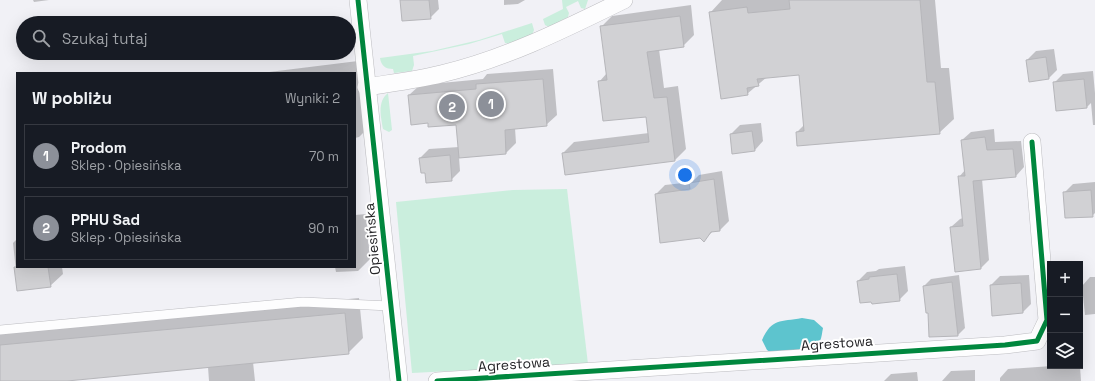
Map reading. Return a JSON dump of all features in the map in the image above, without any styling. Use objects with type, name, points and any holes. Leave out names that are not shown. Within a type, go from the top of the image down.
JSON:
[{"type":"street","name":"Opiesińska","points":[[358,0],[366,87],[380,196],[390,306],[399,381]]},
{"type":"street","points":[[366,87],[441,74],[497,57],[557,33],[624,0]]},
{"type":"street","name":"Agrestowa","points":[[437,381],[1005,345],[1037,341],[1047,320],[1032,142]]},
{"type":"lane","points":[[0,330],[303,302],[390,306]]},
{"type":"green space","points":[[562,0],[588,0],[585,9],[581,8],[578,1],[566,7],[569,13],[568,17],[549,27],[545,25],[543,19],[563,9]]},
{"type":"green space","points":[[532,23],[534,30],[532,35],[511,44],[505,43],[502,34],[469,44],[413,56],[414,65],[412,71],[394,73],[393,69],[384,66],[381,63],[380,58],[432,51],[479,40]]},
{"type":"green space","points":[[388,93],[392,130],[389,132],[383,129],[381,119],[382,101]]},
{"type":"green space","points":[[567,189],[588,364],[412,373],[396,202],[513,190]]},
{"type":"water","points":[[802,318],[814,320],[823,328],[821,339],[817,346],[812,349],[798,352],[770,352],[767,350],[762,340],[773,324]]},
{"type":"building","points":[[400,0],[429,0],[431,19],[402,21]]},
{"type":"building","points":[[789,0],[920,0],[927,82],[935,82],[940,134],[797,146],[796,132],[804,131],[799,75],[757,79],[759,86],[747,88],[748,95],[721,99],[709,12],[747,7],[748,13],[790,9]]},
{"type":"building","points":[[680,16],[684,47],[647,52],[654,98],[667,97],[675,161],[565,175],[562,153],[649,142],[646,117],[603,121],[598,81],[607,80],[600,26]]},
{"type":"building","points":[[1046,57],[1049,79],[1029,82],[1026,60]]},
{"type":"building","points":[[543,79],[547,126],[505,130],[506,154],[459,158],[456,125],[428,127],[428,123],[411,125],[408,95],[476,89],[476,84]]},
{"type":"building","points":[[1084,79],[1087,108],[1056,111],[1053,82]]},
{"type":"building","points":[[752,131],[755,151],[732,154],[730,134]]},
{"type":"building","points":[[985,137],[987,150],[1013,149],[1016,177],[973,181],[981,269],[955,272],[950,227],[963,226],[958,176],[965,176],[961,140]]},
{"type":"building","points":[[450,155],[452,181],[426,183],[425,173],[421,173],[419,158]]},
{"type":"building","points":[[714,179],[720,231],[711,232],[704,242],[700,238],[660,243],[655,194],[690,189],[689,183]]},
{"type":"building","points":[[1091,190],[1093,217],[1065,218],[1063,192]]},
{"type":"building","points":[[14,267],[48,268],[51,287],[17,291]]},
{"type":"building","points":[[897,274],[900,301],[872,304],[871,302],[860,303],[857,281],[869,279],[869,277]]},
{"type":"building","points":[[952,282],[958,336],[929,337],[928,313],[926,313],[923,286]]},
{"type":"building","points":[[1021,283],[1023,313],[992,316],[990,285]]},
{"type":"building","points":[[345,313],[349,354],[67,381],[0,381],[0,345]]},
{"type":"cycle path","points":[[358,0],[399,381]]},
{"type":"cycle path","points":[[437,381],[1005,345],[1037,341],[1047,320],[1032,142]]},
{"type":"place","name":"Prodom","points":[[491,104]]},
{"type":"place","name":"PPHU Sad","points":[[452,107]]}]
